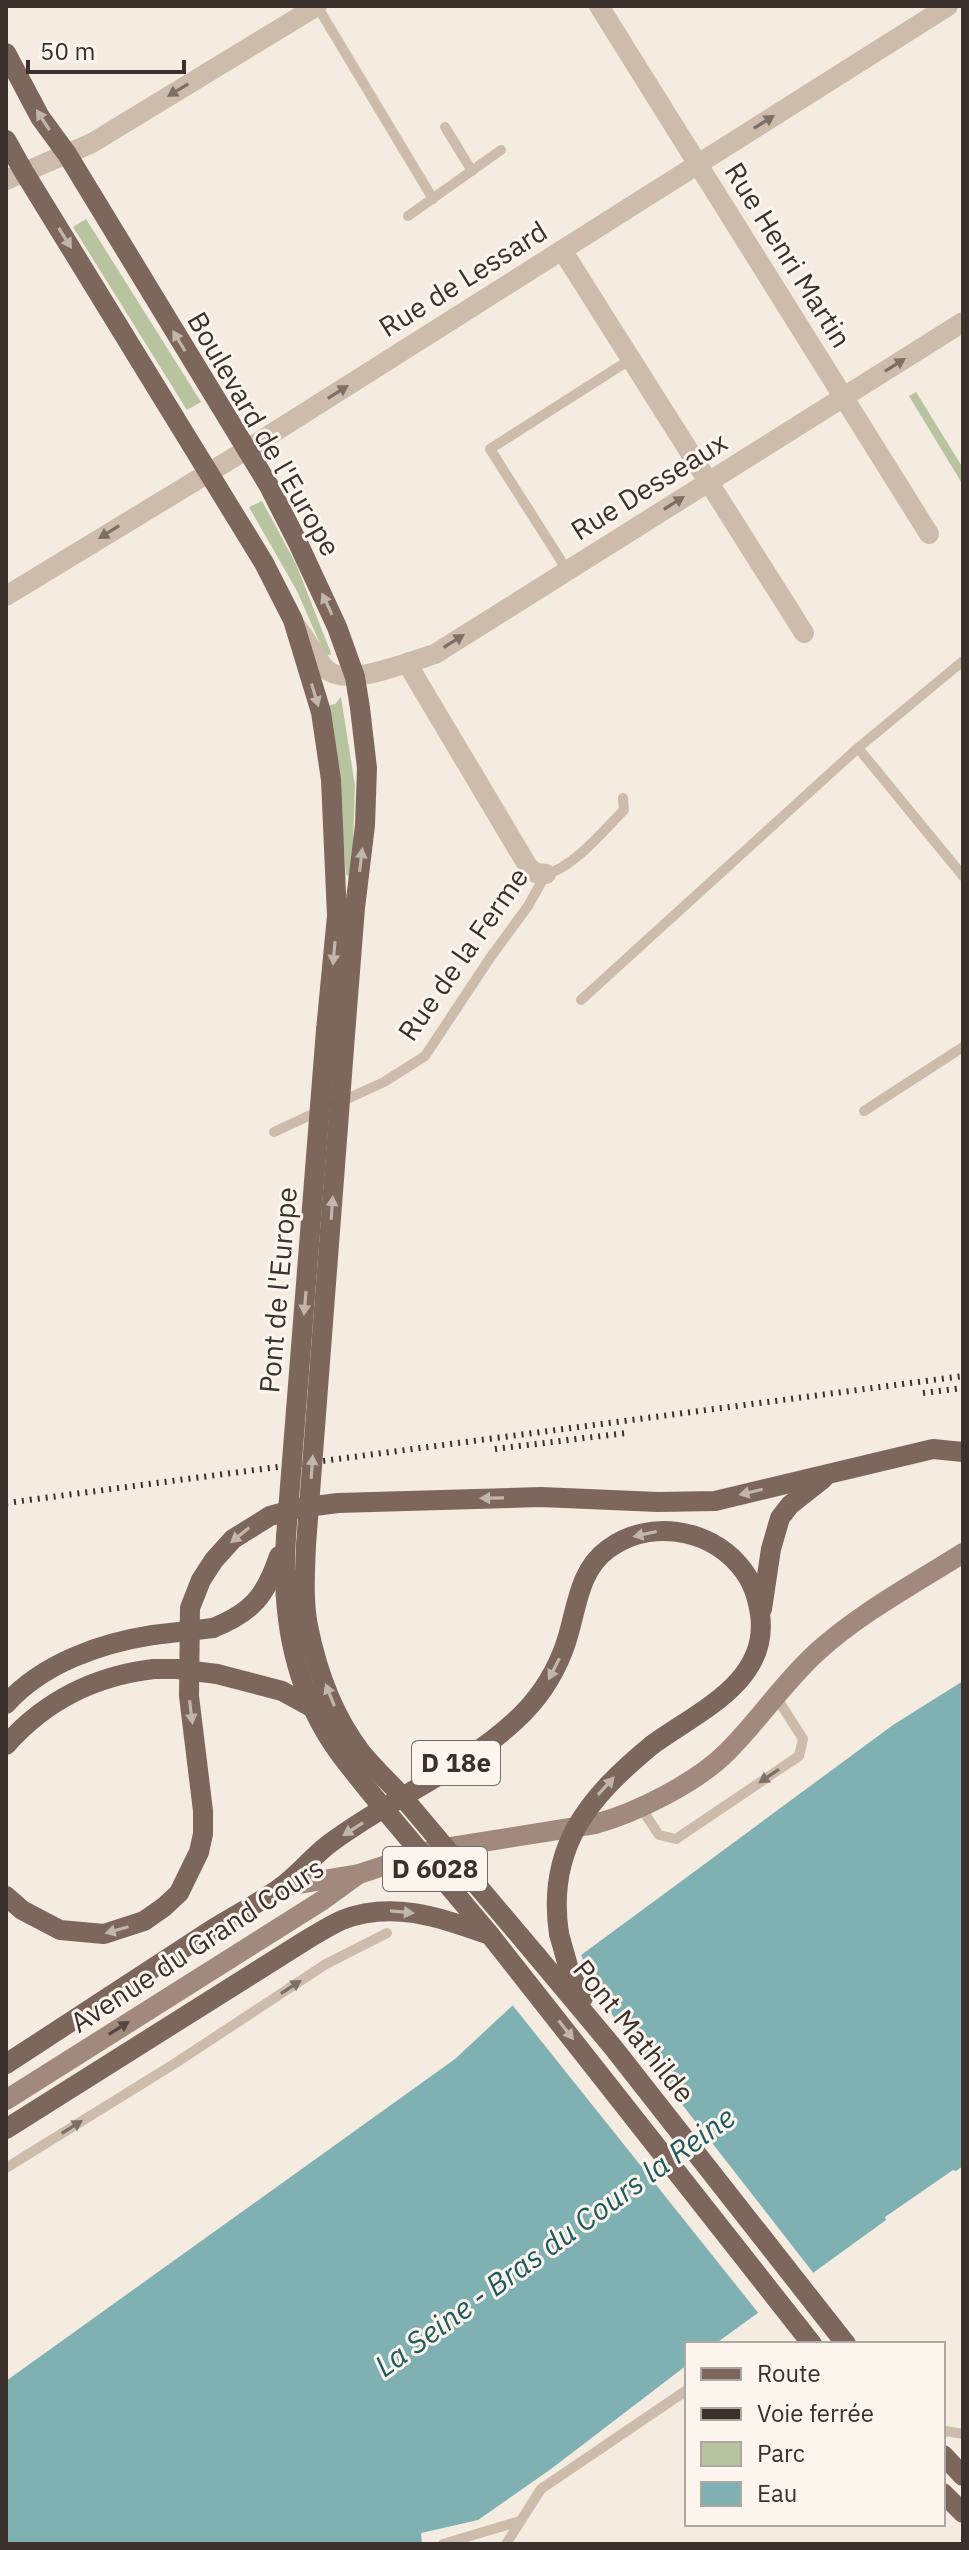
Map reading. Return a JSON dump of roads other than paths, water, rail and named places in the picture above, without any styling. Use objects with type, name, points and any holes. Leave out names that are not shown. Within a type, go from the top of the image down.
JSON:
[{"type":"main road","name":"Boulevard de l'Europe","points":[[6,53],[40,117],[67,154],[246,450],[298,543],[337,627],[355,677],[367,768],[365,825],[346,1022]]},
{"type":"main road","points":[[6,140],[15,176],[209,473],[264,563],[293,620]]},
{"type":"main road","name":"Pont de l'Europe","points":[[283,1550],[337,916],[331,780],[321,712],[293,620]]},
{"type":"main road","name":"Pont de l'Europe","points":[[346,1022],[306,1545],[306,1607],[316,1653],[341,1722],[362,1767]]},
{"type":"main road","points":[[6,1896],[22,1910],[60,1930],[104,1934],[144,1921],[179,1893],[199,1852],[203,1834],[189,1696],[190,1608],[201,1580],[214,1560],[233,1539],[270,1516],[299,1508],[368,1502],[541,1497],[715,1501],[933,1449],[963,1452]]},
{"type":"main road","points":[[612,2046],[570,1973],[556,1911],[557,1886],[568,1842],[602,1790],[652,1745],[727,1694],[741,1680],[758,1649],[760,1617],[780,1518],[790,1505],[828,1475]]},
{"type":"main road","name":"D 18e","points":[[281,1887],[329,1844],[426,1783],[516,1720],[529,1707],[549,1679],[563,1651],[586,1576],[597,1559],[618,1543],[655,1531],[673,1530],[697,1535],[727,1553],[740,1566],[756,1593],[760,1617]]},
{"type":"main road","points":[[6,1704],[33,1681],[72,1658],[104,1645],[213,1628],[235,1619],[258,1600],[270,1582],[283,1550]]},
{"type":"main road","points":[[283,1550],[286,1607],[293,1652],[313,1708],[331,1741],[362,1767]]},
{"type":"main road","points":[[359,1874],[432,1850],[595,1824],[641,1808],[726,1753],[775,1695],[818,1651],[867,1614],[963,1553]]},
{"type":"main road","points":[[6,1745],[53,1702],[76,1689],[104,1679],[154,1669],[217,1674],[282,1691],[313,1708]]},
{"type":"main road","name":"Pont Mathilde","points":[[362,1767],[400,1794],[612,2046],[844,2342]]},
{"type":"main road","name":"Pont Mathilde","points":[[362,1767],[379,1803],[490,1935],[810,2342]]},
{"type":"main road","name":"Avenue du Grand Cours","points":[[6,2064],[281,1887],[359,1874]]},
{"type":"main road","name":"Avenue du Grand Cours","points":[[6,2100],[323,1900],[359,1874]]},
{"type":"main road","points":[[6,2129],[341,1921],[368,1912],[400,1910],[447,1920],[490,1935]]},
{"type":"main road","points":[[945,2457],[963,2476]]},
{"type":"main road","points":[[945,2495],[963,2513]]},
{"type":"street","points":[[15,176],[92,143],[317,6]]},
{"type":"street","name":"Rue Henri Martin","points":[[599,6],[929,534]]},
{"type":"street","name":"Rue de Lessard","points":[[6,596],[246,450],[948,6]]},
{"type":"street","points":[[562,250],[804,633]]},
{"type":"street","name":"Rue Desseaux","points":[[355,677],[435,654],[963,322]]},
{"type":"street","points":[[293,620],[327,670],[338,677],[355,677]]},
{"type":"street","points":[[409,662],[529,868],[546,874]]},
{"type":"lane","points":[[317,6],[433,199]]},
{"type":"lane","points":[[445,127],[472,171]]},
{"type":"lane","points":[[408,216],[501,150]]},
{"type":"lane","points":[[567,570],[490,449],[631,359]]},
{"type":"lane","points":[[581,1000],[858,748],[963,661]]},
{"type":"lane","points":[[858,748],[963,876]]},
{"type":"lane","name":"Rue de la Ferme","points":[[274,1132],[384,1082],[425,1056],[528,906],[546,874],[561,869],[571,861],[624,810],[623,798]]},
{"type":"lane","points":[[864,1111],[963,1047]]},
{"type":"lane","points":[[641,1808],[659,1835],[676,1839],[799,1756],[803,1739],[775,1695]]},
{"type":"lane","points":[[6,2168],[174,2064],[326,1964],[387,1933]]},
{"type":"lane","points":[[506,2544],[541,2489],[685,2391]]},
{"type":"lane","points":[[443,2544],[520,2521]]},
{"type":"water","name":"La Seine - Bras du Cours la Reine","points":[[963,1681],[963,2166],[885,2217],[886,2220],[718,2342],[685,2342],[685,2367],[551,2469],[478,2520],[421,2533],[422,2544],[6,2544],[6,2381],[455,2059],[512,2006],[893,1725]]},
{"type":"railway","points":[[6,1503],[963,1376]]},
{"type":"railway","points":[[923,1393],[963,1388]]},
{"type":"railway","points":[[495,1449],[626,1433]]}]
